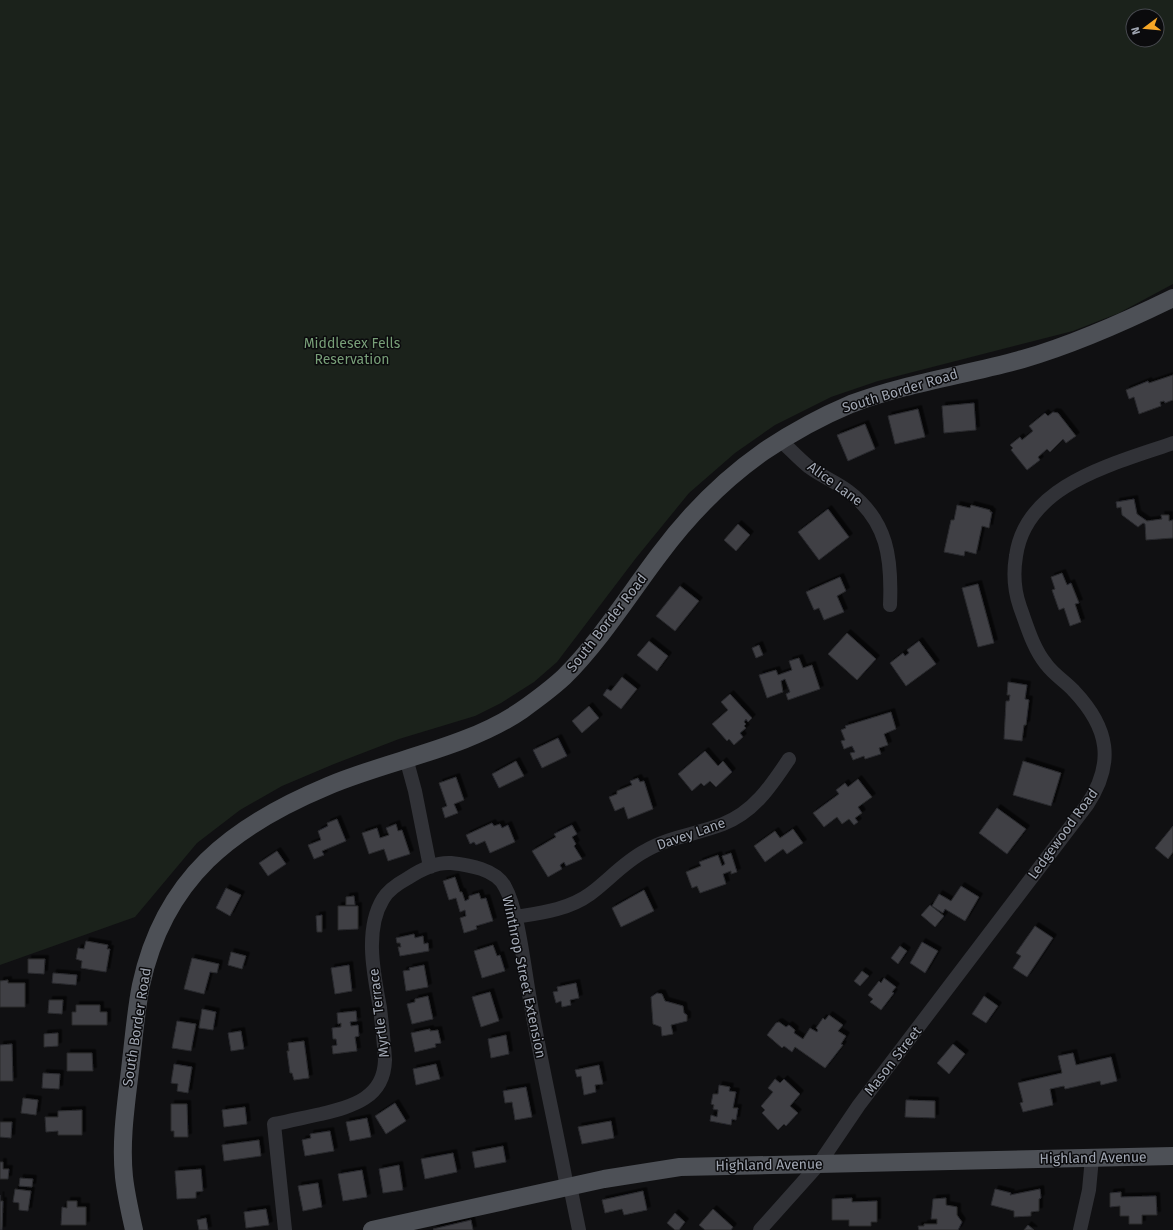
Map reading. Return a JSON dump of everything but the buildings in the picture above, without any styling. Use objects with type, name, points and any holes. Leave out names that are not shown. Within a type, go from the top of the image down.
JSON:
[{"type":"main road","name":"South Border Road","points":[[134,1230],[124,1177],[123,1149],[126,1104],[141,987],[151,951],[159,930],[177,896],[206,860],[237,834],[256,821],[327,786],[448,744],[493,726],[531,703],[563,678],[606,628],[661,552],[718,488],[780,440],[813,421],[854,403],[903,388],[1022,359],[1067,344],[1117,324],[1173,298]]},
{"type":"main road","name":"Highland Avenue","points":[[372,1230],[417,1225],[569,1187],[635,1173],[675,1168],[1173,1156]]},
{"type":"street","name":"Alice Lane","points":[[780,440],[810,468],[855,497],[876,521],[884,539],[890,562],[890,605]]},
{"type":"street","name":"Ledgewood Road","points":[[1023,889],[1092,797],[1104,772],[1105,749],[1099,726],[1088,707],[1074,690],[1046,664],[1034,645],[1017,598],[1014,583],[1017,544],[1023,528],[1036,511],[1053,495],[1086,475],[1123,460],[1173,443]]},
{"type":"street","points":[[406,758],[415,791],[430,867]]},
{"type":"street","name":"Davey Lane","points":[[515,917],[549,911],[570,905],[590,894],[645,851],[674,837],[722,824],[736,818],[750,808],[768,791],[789,759]]},
{"type":"street","name":"Winthrop Street Extension","points":[[430,867],[448,863],[473,867],[494,875],[506,887],[515,917],[535,1027],[579,1230]]},
{"type":"street","name":"Myrtle Terrace","points":[[285,1230],[274,1124],[355,1104],[368,1096],[378,1085],[383,1075],[385,1060],[373,959],[372,941],[375,918],[383,899],[391,889],[413,874],[430,867]]},
{"type":"street","name":"Mason Street","points":[[760,1230],[819,1164],[850,1118],[1023,889]]},
{"type":"street","points":[[1080,1230],[1089,1190],[1092,1158]]},
{"type":"green space","name":"Middlesex Fells Reservation","points":[[0,0],[1173,0],[1173,284],[1119,313],[1073,331],[878,381],[831,397],[775,425],[735,453],[689,493],[636,558],[557,662],[534,682],[501,703],[475,716],[399,739],[334,764],[282,786],[240,810],[197,843],[135,917],[0,965]]}]
